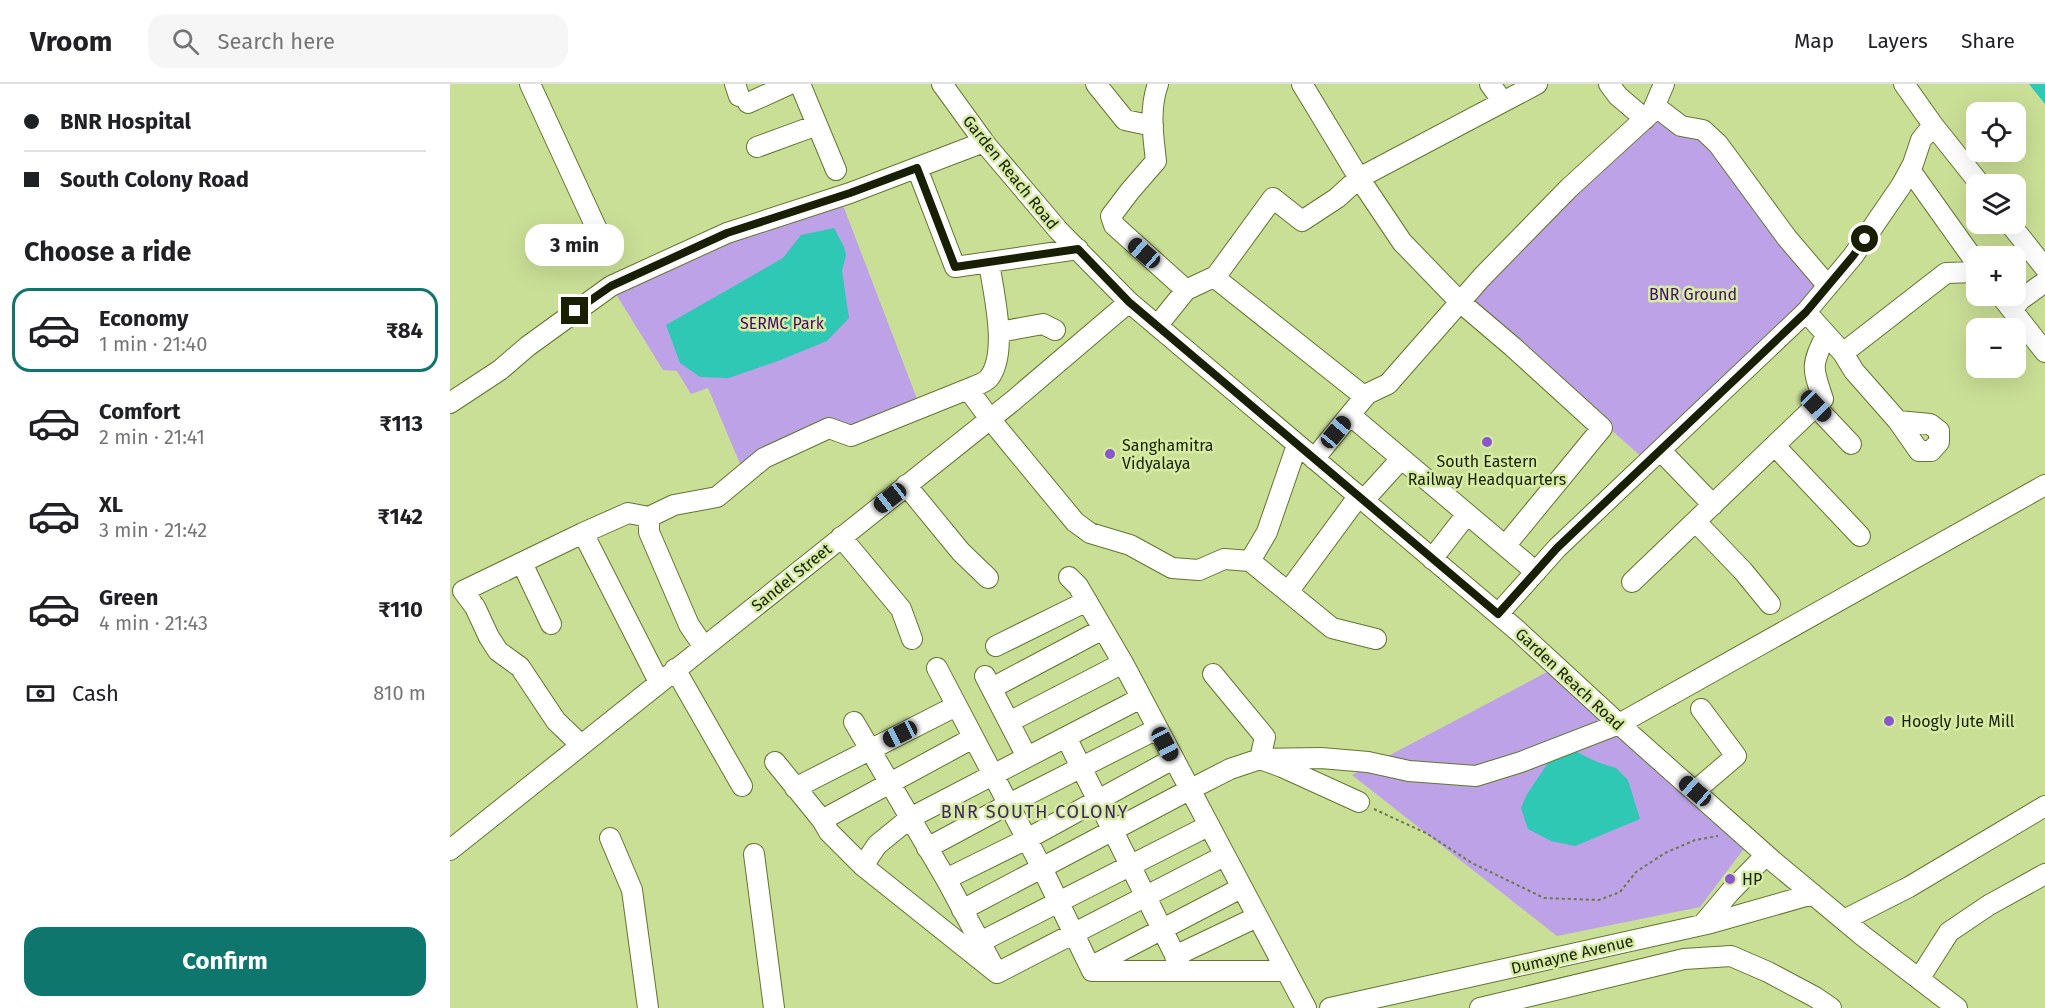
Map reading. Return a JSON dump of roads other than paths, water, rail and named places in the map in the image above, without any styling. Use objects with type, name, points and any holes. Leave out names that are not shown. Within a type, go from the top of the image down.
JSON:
[{"type":"street","points":[[531,84],[600,237],[567,250]]},
{"type":"street","points":[[740,94],[790,84]]},
{"type":"street","points":[[800,84],[836,170]]},
{"type":"street","name":"Garden Reach Road","points":[[942,84],[984,142],[1059,231],[1129,302],[1498,614],[1766,855],[1844,920],[1957,1008]]},
{"type":"street","points":[[1096,84],[1125,120],[1153,126]]},
{"type":"street","points":[[1158,84],[1152,115],[1156,161],[1112,216],[1114,225],[1186,290]]},
{"type":"street","points":[[1302,84],[1359,178],[1402,242],[1460,302],[1514,347],[1602,428],[1505,546]]},
{"type":"street","points":[[1490,84],[1503,102]]},
{"type":"street","points":[[1157,326],[1186,290],[1214,277],[1273,198],[1302,221],[1337,198],[1359,178],[1537,84]]},
{"type":"street","points":[[1609,84],[1618,96],[1650,112],[1681,126],[1703,130],[1718,144],[1786,238],[1828,286]]},
{"type":"street","points":[[1314,459],[1365,397],[1388,384],[1460,302],[1569,188],[1650,112],[1664,84]]},
{"type":"street","points":[[1904,84],[1972,174]]},
{"type":"street","points":[[1498,614],[1557,548],[1806,312],[1853,256],[1910,170],[1921,140],[1933,125]]},
{"type":"street","points":[[757,147],[817,126]]},
{"type":"street","points":[[450,403],[500,370],[528,345],[611,286],[727,233],[850,193],[984,142]]},
{"type":"street","points":[[917,168],[955,267],[1078,249]]},
{"type":"street","points":[[1910,170],[1966,249]]},
{"type":"street","points":[[2018,234],[2045,268]]},
{"type":"street","points":[[581,745],[556,721],[520,667],[498,651],[475,607],[457,590],[628,513],[649,517],[675,505],[717,497],[764,458],[829,428],[851,436],[988,379],[995,365],[1000,336],[989,262]]},
{"type":"street","points":[[1843,353],[1946,273],[1966,272]]},
{"type":"street","points":[[1214,277],[1365,397]]},
{"type":"street","points":[[2026,296],[2045,282]]},
{"type":"street","name":"Sandel Street","points":[[450,850],[990,419],[1129,302]]},
{"type":"street","points":[[2009,306],[2045,352]]},
{"type":"street","points":[[1806,312],[1843,353],[1854,372],[1898,421]]},
{"type":"street","points":[[999,332],[1043,324],[1055,330]]},
{"type":"street","points":[[1632,582],[1823,399],[1814,372],[1817,355],[1826,335]]},
{"type":"street","points":[[968,389],[1075,522],[1090,533],[1130,545],[1172,568],[1199,570],[1224,559],[1250,561],[1332,628],[1376,639]]},
{"type":"street","points":[[1816,406],[1851,444]]},
{"type":"street","points":[[1350,415],[1536,572]]},
{"type":"street","points":[[1250,561],[1267,532],[1297,445]]},
{"type":"street","points":[[1775,446],[1860,536]]},
{"type":"street","points":[[1661,451],[1713,505]]},
{"type":"street","points":[[1288,592],[1361,499],[1401,459]]},
{"type":"street","points":[[906,485],[961,552],[988,578]]},
{"type":"street","points":[[962,910],[1230,769],[1260,759],[1321,758],[1368,762],[1409,771],[1476,776],[1521,762],[1619,724],[2045,485]]},
{"type":"street","points":[[1432,559],[1467,514]]},
{"type":"street","points":[[649,517],[649,532],[689,625],[704,647]]},
{"type":"street","points":[[1696,522],[1743,571],[1770,604]]},
{"type":"street","points":[[583,533],[659,682]]},
{"type":"street","points":[[841,537],[902,609],[912,639]]},
{"type":"street","points":[[522,562],[551,624]]},
{"type":"street","points":[[1070,577],[1078,586],[1122,663],[1306,1008]]},
{"type":"street","points":[[996,646],[1087,601]]},
{"type":"street","points":[[1027,757],[988,682],[1103,629]]},
{"type":"street","points":[[1009,722],[1122,663]]},
{"type":"street","points":[[937,668],[1042,868],[1092,971],[1179,963],[1286,971]]},
{"type":"street","points":[[675,669],[742,786]]},
{"type":"street","points":[[1213,674],[1265,737],[1260,759]]},
{"type":"street","points":[[863,866],[877,845],[910,818],[1141,698]]},
{"type":"street","points":[[795,788],[956,706]]},
{"type":"street","points":[[1695,791],[1736,756],[1701,709]]},
{"type":"street","points":[[854,722],[946,879],[997,973]]},
{"type":"street","points":[[927,848],[1157,729]]},
{"type":"street","points":[[1066,737],[1179,963]]},
{"type":"street","points":[[822,820],[974,738]]},
{"type":"street","points":[[946,879],[1027,839],[1173,759]]},
{"type":"street","points":[[1260,759],[1359,802]]},
{"type":"street","points":[[775,762],[829,832],[863,866],[997,973]]},
{"type":"street","points":[[1844,920],[1909,887],[2045,806]]},
{"type":"street","points":[[980,942],[1058,900],[1208,826]]},
{"type":"street","points":[[610,838],[632,890],[648,1008]]},
{"type":"street","points":[[754,854],[774,1008]]},
{"type":"street","points":[[1703,924],[1766,855]]},
{"type":"street","points":[[997,973],[1224,856]]},
{"type":"street","points":[[1919,979],[1949,932],[1989,905],[2045,874]]},
{"type":"street","points":[[1090,967],[1241,888]]},
{"type":"street","name":"Dumayne Avenue","points":[[1330,1008],[1703,924],[1813,894]]},
{"type":"street","points":[[1179,963],[1257,917]]},
{"type":"street","points":[[1480,1008],[1684,959],[1731,957],[1768,972],[1831,1008]]},
{"type":"water","points":[[2029,84],[2045,84],[2045,104]]},
{"type":"water","points":[[834,228],[846,255],[842,271],[849,318],[827,341],[729,378],[700,377],[680,363],[666,325],[783,258],[801,235]]},
{"type":"water","points":[[1571,749],[1597,762],[1616,768],[1628,780],[1640,819],[1575,846],[1551,841],[1528,829],[1521,808],[1527,794],[1548,763]]},
{"type":"place","name":"South Eastern Railway Headquarters","points":[[1487,442]]},
{"type":"place","name":"Sanghamitra Vidyalaya","points":[[1110,454]]},
{"type":"place","name":"Hoogly Jute Mill","points":[[1889,721]]},
{"type":"place","name":"HP","points":[[1730,879]]},
{"type":"district","name":"BNR SOUTH COLONY","points":[[1035,812]]},
{"type":"park label","name":"BNR Ground","points":[[1693,294]]},
{"type":"park label","name":"SERMC Park","points":[[782,323]]}]
